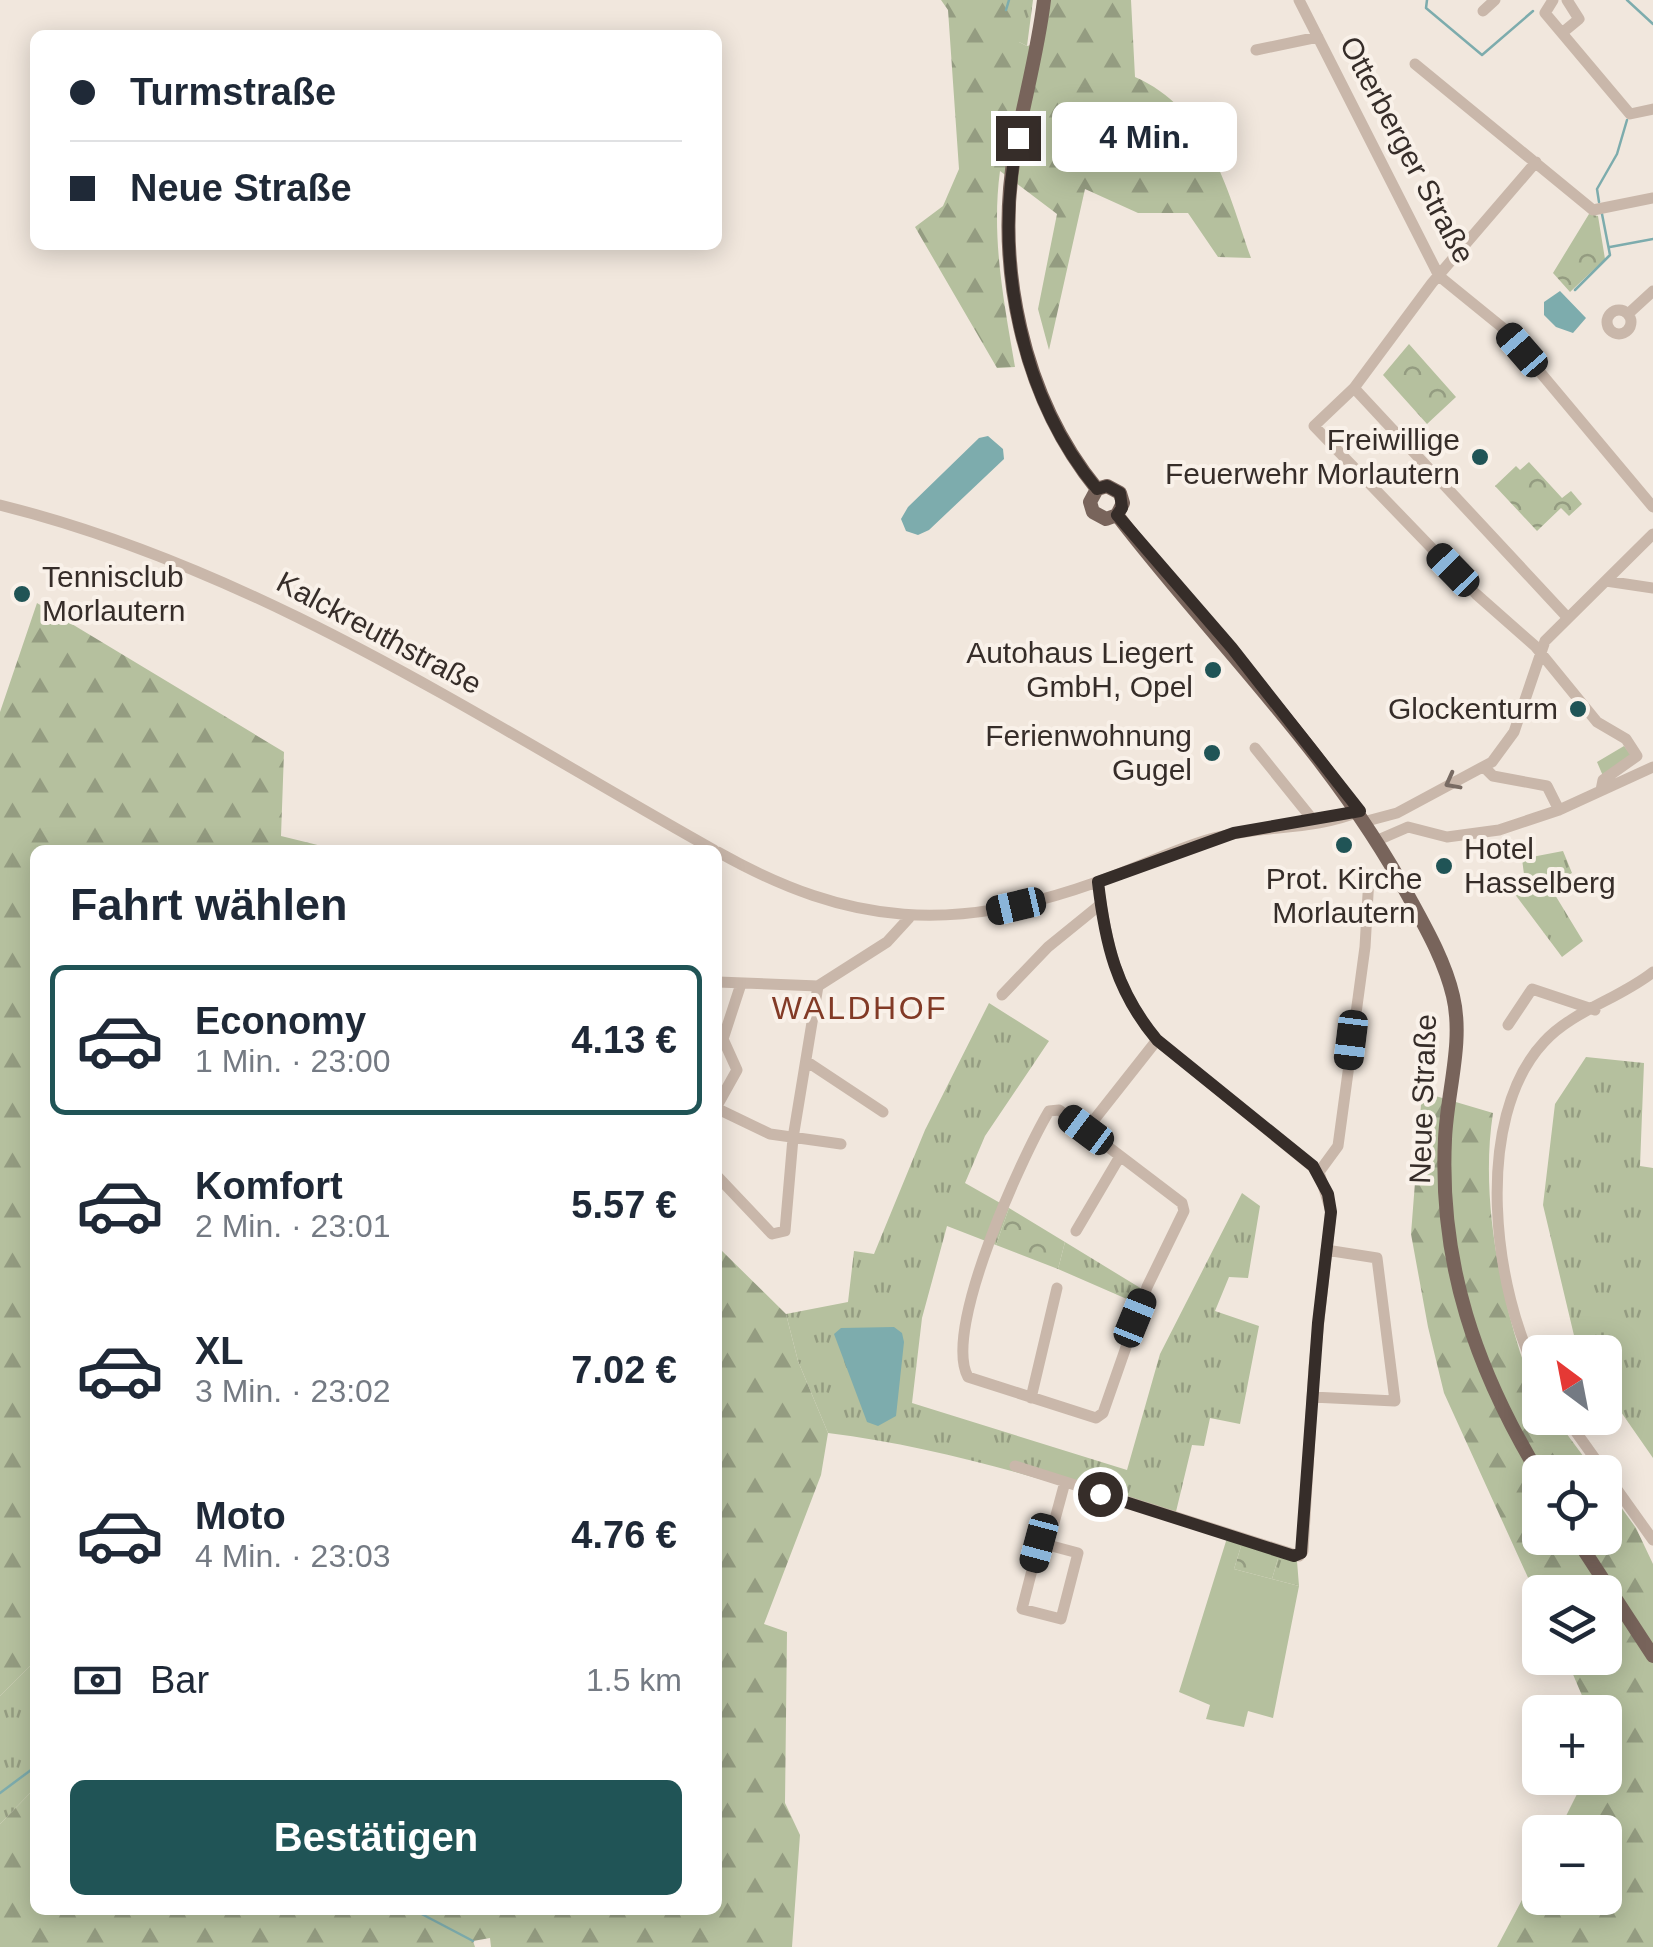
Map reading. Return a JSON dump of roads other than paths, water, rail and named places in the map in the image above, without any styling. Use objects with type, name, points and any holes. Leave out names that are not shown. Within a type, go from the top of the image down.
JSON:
[{"type":"main road","name":"Neue Straße","points":[[1044,0],[1011,182],[1011,272],[1036,380],[1068,449],[1097,489]]},
{"type":"main road","name":"Neue Straße","points":[[1107,486],[1120,493],[1122,508],[1117,515],[1106,519],[1093,512],[1090,502],[1097,489],[1107,486]]},
{"type":"main road","name":"Neue Straße","points":[[1117,515],[1232,648],[1363,816],[1441,960],[1454,998],[1457,1025],[1444,1174],[1455,1273],[1467,1322],[1492,1391],[1528,1455]]},
{"type":"main road","points":[[1587,1555],[1653,1656]]},
{"type":"street","name":"Otterberger Straße","points":[[1299,0],[1439,276],[1503,328],[1651,501]]},
{"type":"street","points":[[1483,11],[1496,0]]},
{"type":"street","points":[[1553,0],[1545,13],[1630,114],[1653,109]]},
{"type":"street","points":[[1562,33],[1579,19],[1567,0]]},
{"type":"street","name":"Otterberger Straße","points":[[1256,50],[1318,38]]},
{"type":"street","points":[[1416,64],[1593,210],[1653,198]]},
{"type":"street","points":[[1536,162],[1439,276],[1354,388],[1314,426],[1476,594],[1540,651],[1597,722],[1626,740],[1636,753],[1634,762],[1603,780],[1601,790]]},
{"type":"street","points":[[1628,314],[1653,291]]},
{"type":"street","points":[[1354,388],[1567,617]]},
{"type":"street","name":"Kalckreuthstraße","points":[[0,504],[140,545],[240,588],[402,670],[706,845]]},
{"type":"street","points":[[1559,810],[1547,786],[1493,776],[1484,768],[1514,732],[1540,651],[1567,617],[1653,534]]},
{"type":"street","points":[[1606,582],[1653,588]]},
{"type":"street","points":[[1254,748],[1314,820]]},
{"type":"street","points":[[1378,840],[1403,828],[1462,837],[1559,810],[1653,766]]},
{"type":"street","name":"Kalckreuthstraße","points":[[722,854],[826,897],[909,918],[973,916],[1098,882],[1221,836],[1314,820],[1397,813],[1484,768]]},
{"type":"street","points":[[1397,813],[1403,828]]},
{"type":"street","points":[[1319,1172],[1338,1146],[1365,947],[1369,876]]},
{"type":"street","points":[[1015,1466],[1302,1560],[1312,1397],[1331,1212],[1319,1172],[1157,1040],[1120,984],[1098,882]]},
{"type":"street","points":[[1002,994],[1048,946],[1101,904]]},
{"type":"street","points":[[722,983],[740,987],[818,986],[888,942],[909,918]]},
{"type":"street","points":[[1522,1335],[1502,1256],[1499,1142],[1505,1115],[1534,1052],[1558,1028],[1653,972]]},
{"type":"street","points":[[722,1181],[772,1234],[782,1235],[818,986]]},
{"type":"street","points":[[722,1099],[737,1070],[723,1038],[740,987]]},
{"type":"street","points":[[1508,1026],[1532,990],[1594,1010]]},
{"type":"street","points":[[1086,1130],[1157,1040]]},
{"type":"street","points":[[806,1061],[883,1112]]},
{"type":"street","points":[[722,1110],[736,1122],[793,1138],[841,1144]]},
{"type":"street","points":[[1059,1110],[1119,1158],[1182,1203],[1184,1212],[1148,1287],[1102,1413],[1096,1418],[968,1377],[963,1368],[972,1308],[992,1232],[1014,1176],[1050,1112],[1059,1110]]},
{"type":"street","points":[[1076,1232],[1119,1158]]},
{"type":"street","points":[[1312,1397],[1395,1400],[1378,1258],[1326,1250]]},
{"type":"street","points":[[1031,1398],[1056,1288]]},
{"type":"street","points":[[1578,1435],[1653,1540]]},
{"type":"street","points":[[1048,1545],[1065,1482]]},
{"type":"street","points":[[1039,1543],[1048,1545],[1078,1553],[1061,1619],[1022,1608],[1039,1543]]},
{"type":"water","points":[[1560,291],[1586,318],[1573,333],[1556,327],[1544,315],[1544,302]]},
{"type":"water","points":[[988,436],[1003,449],[1004,459],[929,530],[918,535],[906,531],[901,519],[908,507],[979,438]]},
{"type":"water","points":[[894,1327],[902,1333],[904,1342],[896,1416],[878,1426],[867,1422],[834,1334],[841,1328]]},
{"type":"waterway","points":[[1006,10],[1009,0]]},
{"type":"waterway","points":[[1427,0],[1426,8],[1482,55],[1533,11]]},
{"type":"waterway","points":[[1627,0],[1653,24]]},
{"type":"waterway","points":[[1599,202],[1597,189],[1617,154],[1627,120]]},
{"type":"waterway","points":[[1575,290],[1610,255],[1602,214]]},
{"type":"waterway","points":[[1610,247],[1653,239]]},
{"type":"waterway","points":[[0,1793],[30,1771]]},
{"type":"waterway","points":[[424,1915],[473,1941]]},
{"type":"place","name":"Freiwillige Feuerwehr Morlautern","points":[[1480,457]]},
{"type":"place","name":"Tennisclub Morlautern","points":[[22,594]]},
{"type":"place","name":"Autohaus Liegert GmbH, Opel","points":[[1213,670]]},
{"type":"place","name":"Glockenturm","points":[[1578,709]]},
{"type":"place","name":"Ferienwohnung Gugel","points":[[1212,753]]},
{"type":"place","name":"Prot. Kirche Morlautern","points":[[1344,845]]},
{"type":"place","name":"Hotel Hasselberg","points":[[1444,866]]},
{"type":"district","name":"WALDHOF","points":[[860,1008]]}]
